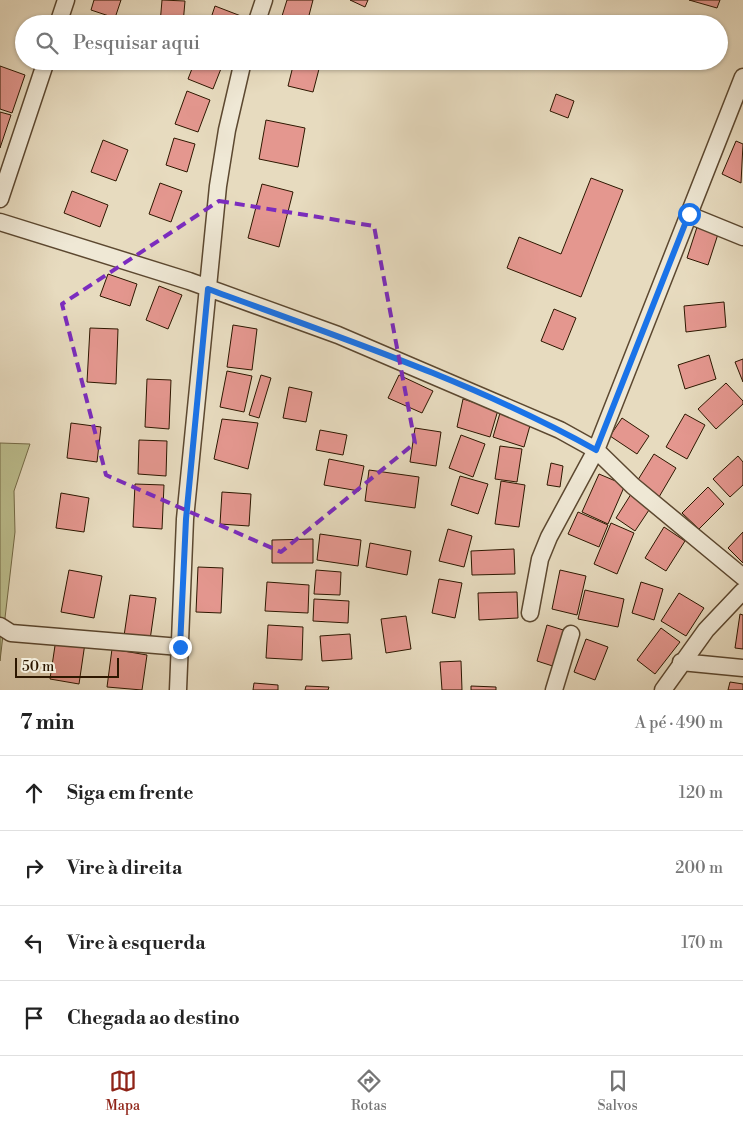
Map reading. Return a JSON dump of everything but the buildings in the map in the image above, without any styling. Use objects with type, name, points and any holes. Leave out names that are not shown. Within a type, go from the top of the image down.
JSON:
[{"type":"street","points":[[61,15],[66,0]]},
{"type":"street","points":[[259,15],[264,0]]},
{"type":"street","points":[[0,198],[43,70]]},
{"type":"street","points":[[178,690],[186,519],[218,186],[227,130],[241,70]]},
{"type":"street","points":[[530,613],[540,559],[549,537],[596,450],[743,77]]},
{"type":"street","points":[[689,214],[743,237]]},
{"type":"street","points":[[0,222],[208,289],[384,353],[560,430],[596,450],[633,486],[743,577]]},
{"type":"street","points":[[663,690],[681,662],[706,630],[743,591]]},
{"type":"street","points":[[0,626],[12,633],[180,647]]},
{"type":"street","points":[[554,690],[571,634]]},
{"type":"street","points":[[681,662],[743,668]]},
{"type":"highlighted area","points":[[219,201],[374,226],[415,443],[281,552],[106,475],[62,304]]},
{"type":"green space","points":[[0,443],[30,444],[14,491],[15,532],[0,661]]},
{"type":"route","points":[[180,647],[186,519],[208,289],[384,353],[560,430],[596,450],[689,214]]}]
